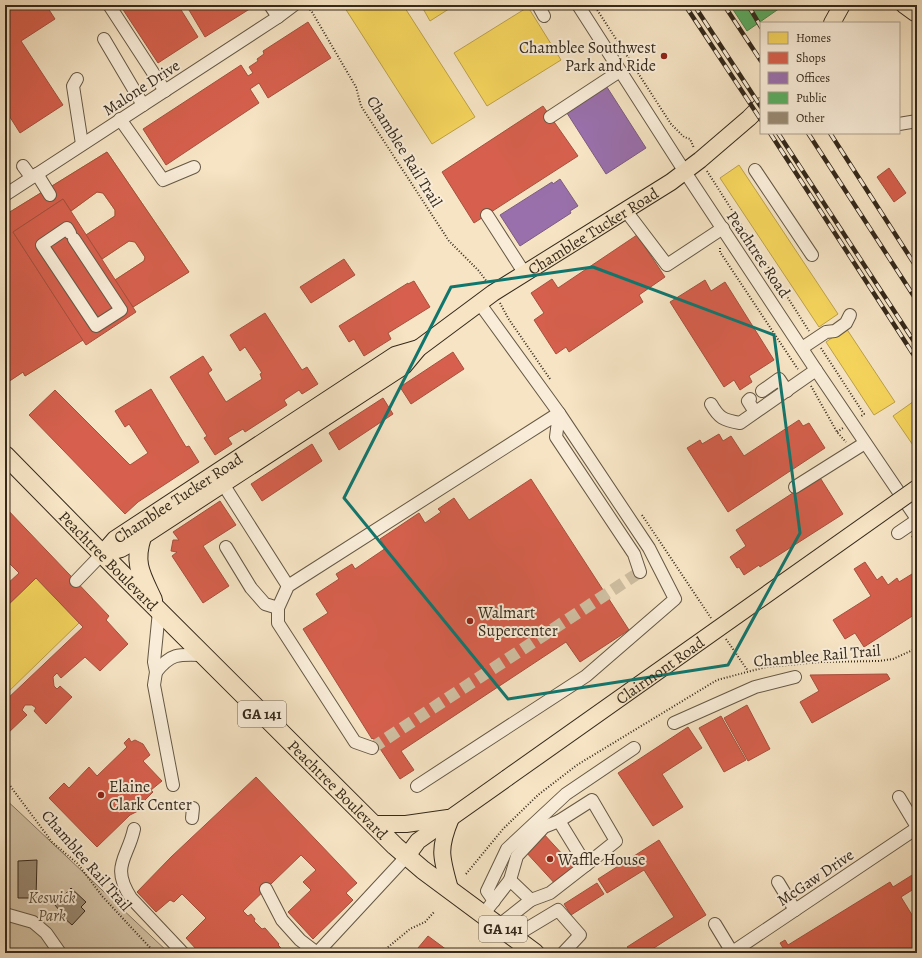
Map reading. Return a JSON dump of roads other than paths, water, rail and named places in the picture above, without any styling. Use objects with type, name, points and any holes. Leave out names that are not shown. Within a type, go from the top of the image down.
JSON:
[{"type":"highway","name":"Peachtree Boulevard","points":[[5,455],[158,610],[407,856],[450,889],[489,908],[498,926],[534,953]]},
{"type":"highway","points":[[142,537],[139,547],[138,562],[158,610]]},
{"type":"main road","points":[[833,22],[843,6]]},
{"type":"main road","name":"Chamblee Tucker Road","points":[[102,554],[121,549],[142,537],[404,366],[419,348],[494,293],[626,211],[685,172],[760,107]]},
{"type":"main road","name":"Chamblee Tucker Road","points":[[102,554],[114,538],[395,355],[419,348]]},
{"type":"main road","name":"Clairmont Road","points":[[407,856],[418,842],[453,816],[917,488]]},
{"type":"main road","points":[[374,824],[406,824],[453,816],[442,846],[442,859],[450,889]]},
{"type":"street","points":[[109,5],[165,91]]},
{"type":"street","points":[[270,5],[278,17]]},
{"type":"street","name":"Malone Drive","points":[[7,190],[34,176],[278,17],[294,5]]},
{"type":"street","points":[[538,5],[544,16]]},
{"type":"street","name":"Peachtree Road","points":[[578,5],[685,172],[917,519]]},
{"type":"street","points":[[104,40],[143,105]]},
{"type":"street","points":[[550,117],[620,71]]},
{"type":"street","points":[[77,79],[73,86],[82,144]]},
{"type":"street","points":[[120,120],[163,180],[194,167]]},
{"type":"street","points":[[900,124],[917,121]]},
{"type":"street","points":[[24,166],[50,195]]},
{"type":"street","points":[[755,170],[812,255]]},
{"type":"street","points":[[626,211],[667,266],[722,228]]},
{"type":"street","points":[[488,215],[525,274]]},
{"type":"street","points":[[67,228],[72,236],[121,310],[96,326],[42,245],[67,228]]},
{"type":"street","points":[[418,786],[586,676],[675,599],[649,548],[558,413],[480,304]]},
{"type":"street","points":[[802,348],[826,332]]},
{"type":"street","points":[[711,404],[716,413],[727,421],[740,423],[816,370]]},
{"type":"street","points":[[762,391],[779,380],[787,391]]},
{"type":"street","points":[[750,399],[748,401],[755,412]]},
{"type":"street","points":[[558,413],[556,437],[634,554],[640,572]]},
{"type":"street","points":[[372,748],[355,742],[278,623],[278,608],[288,586],[558,413]]},
{"type":"street","points":[[795,487],[865,443]]},
{"type":"street","points":[[224,484],[288,586]]},
{"type":"street","points":[[898,533],[917,519]]},
{"type":"street","points":[[226,546],[251,588],[265,604],[278,608]]},
{"type":"street","points":[[76,580],[102,554]]},
{"type":"street","points":[[158,610],[154,662],[156,672],[154,685],[173,785]]},
{"type":"street","points":[[156,672],[162,664],[171,657],[187,654],[203,654]]},
{"type":"street","points":[[674,723],[755,687],[795,677]]},
{"type":"street","points":[[489,908],[487,890],[507,849],[566,794],[634,748]]},
{"type":"street","points":[[899,797],[917,827]]},
{"type":"street","points":[[489,908],[510,880],[517,856],[544,827],[559,822],[592,800],[616,841],[550,893],[531,900],[498,926]]},
{"type":"street","points":[[559,822],[586,864]]},
{"type":"street","name":"McGaw Drive","points":[[732,953],[917,827]]},
{"type":"street","points":[[134,829],[132,839],[121,863],[124,888],[131,898],[183,953]]},
{"type":"street","points":[[266,889],[282,920],[300,940],[317,953],[407,856]]},
{"type":"street","points":[[510,880],[531,900]]},
{"type":"street","points":[[778,882],[795,910]]},
{"type":"street","points":[[513,937],[558,910],[580,935],[563,953]]},
{"type":"street","points":[[5,914],[34,922],[46,934],[60,953]]},
{"type":"street","points":[[715,924],[732,953]]},
{"type":"tunnel","points":[[372,748],[640,572]]},
{"type":"railway","points":[[685,5],[760,118]]},
{"type":"railway","points":[[694,5],[760,105]]},
{"type":"railway","points":[[724,5],[760,59]]},
{"type":"railway","points":[[748,5],[760,25]]},
{"type":"railway","points":[[771,134],[917,360]]},
{"type":"railway","points":[[779,134],[917,346]]},
{"type":"railway","points":[[809,134],[917,301]]},
{"type":"railway","points":[[831,134],[917,268]]},
{"type":"place","name":"Chamblee Southwest Park and Ride","points":[[664,56]]},
{"type":"place","name":"Walmart Supercenter","points":[[470,621]]},
{"type":"place","name":"Elaine Clark Center","points":[[101,795]]},
{"type":"place","name":"Waffle House","points":[[550,859]]},
{"type":"park label","name":"Keswick Park","points":[[52,906]]}]
